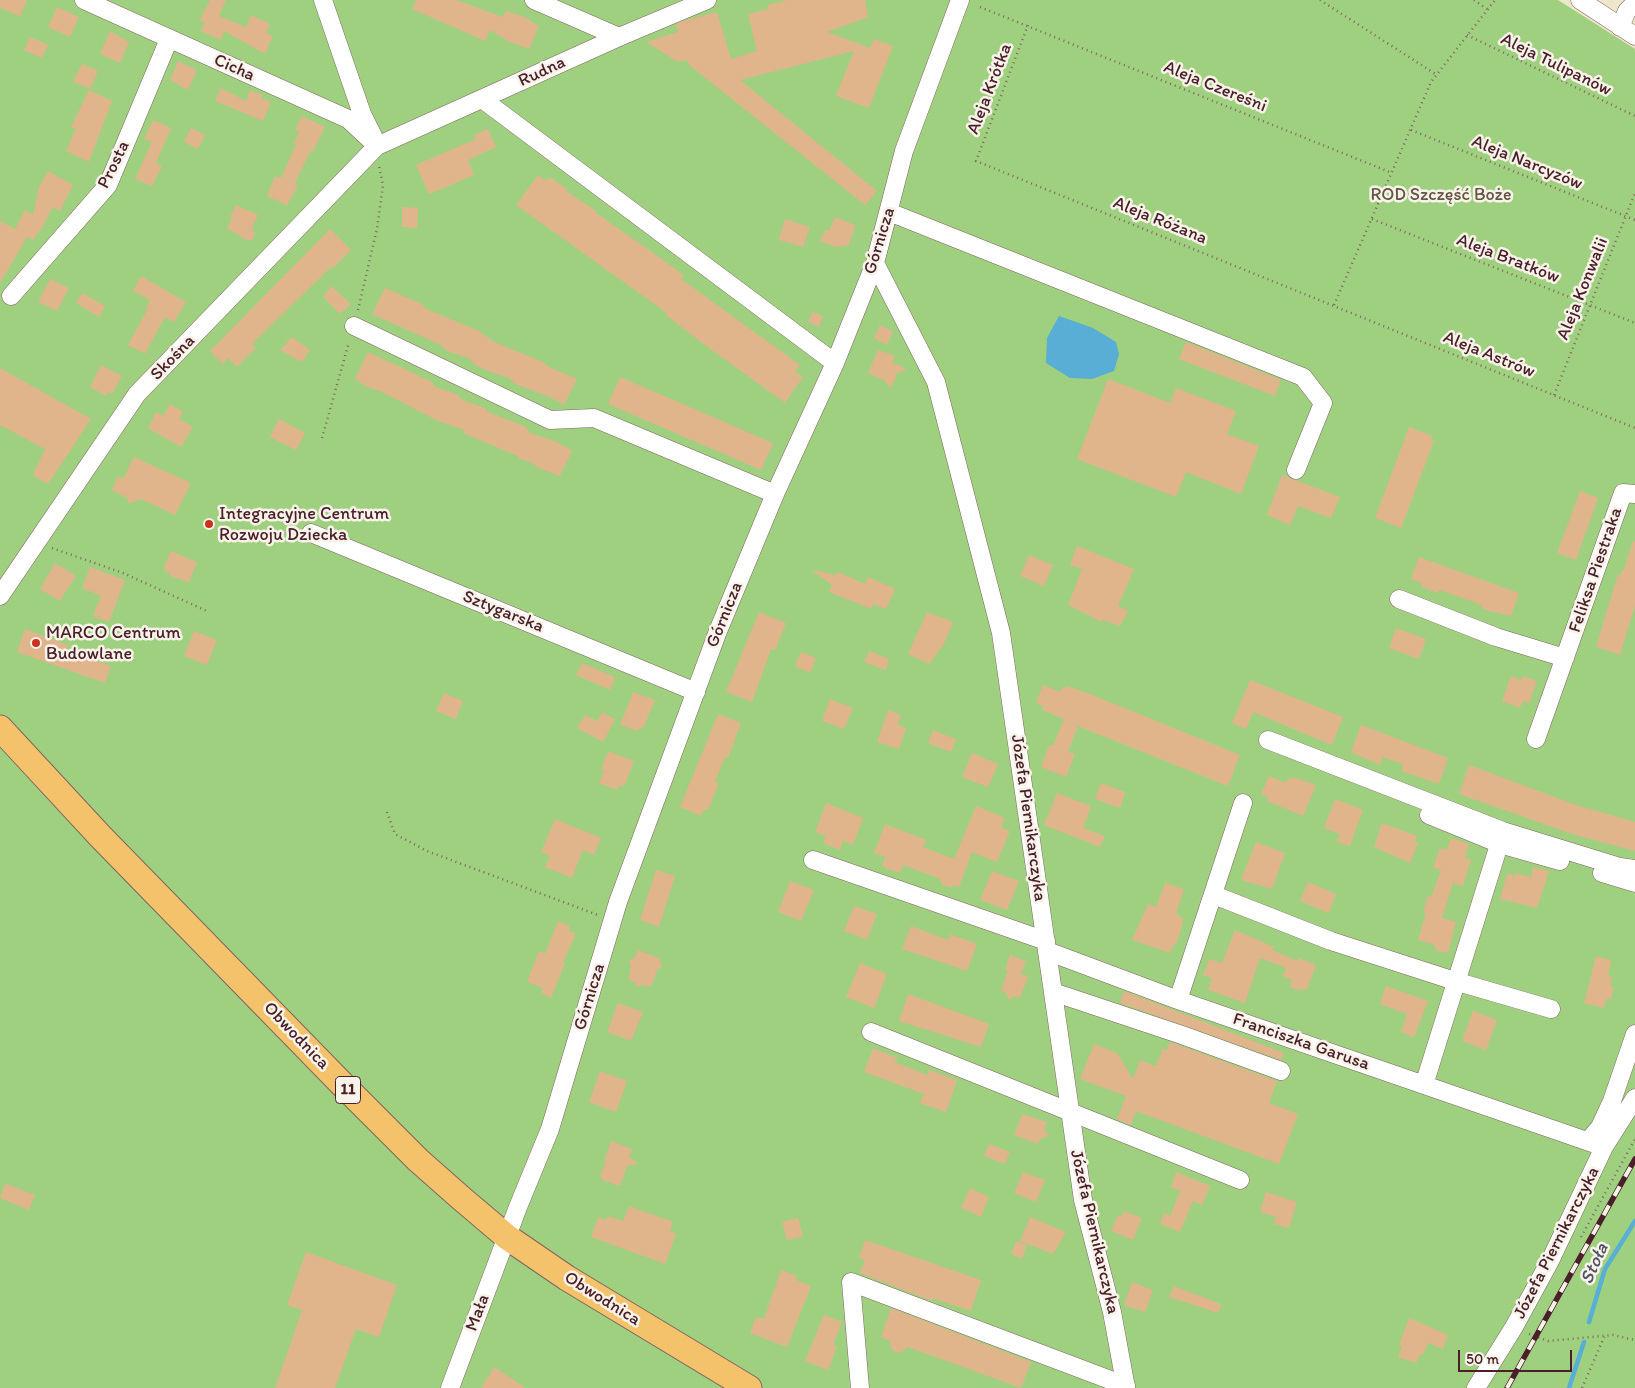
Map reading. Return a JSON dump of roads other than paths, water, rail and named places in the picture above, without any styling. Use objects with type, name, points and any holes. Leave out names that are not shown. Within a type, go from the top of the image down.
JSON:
[{"type":"highway","name":"Obwodnica","points":[[0,728],[94,829],[418,1160],[507,1237],[621,1313],[749,1388]]},
{"type":"street","name":"Cicha","points":[[84,0],[348,119],[375,148]]},
{"type":"street","points":[[323,0],[375,148]]},
{"type":"street","points":[[534,0],[620,37]]},
{"type":"street","name":"Rudna","points":[[375,148],[620,37],[707,0]]},
{"type":"street","name":"Górnicza","points":[[507,1237],[550,1129],[613,921],[696,692],[775,494],[835,363],[875,264],[904,151],[960,0]]},
{"type":"street","points":[[1580,0],[1635,36]]},
{"type":"street","points":[[1620,27],[1627,11],[1635,3]]},
{"type":"street","name":"Prosta","points":[[11,296],[108,184],[169,39]]},
{"type":"street","points":[[482,99],[835,363]]},
{"type":"street","name":"Skośna","points":[[1,591],[138,394],[375,148]]},
{"type":"street","points":[[889,212],[1303,377],[1323,403],[1296,470]]},
{"type":"street","name":"Józefa Piernikarczyka","points":[[875,264],[936,382],[1001,633],[1068,1110],[1083,1200],[1112,1312],[1126,1387]]},
{"type":"street","points":[[354,326],[550,420],[594,418],[775,494]]},
{"type":"street","name":"Feliksa Piestraka","points":[[1536,739],[1623,493],[1635,494]]},
{"type":"street","name":"Sztygarska","points":[[311,532],[696,692]]},
{"type":"street","points":[[1399,599],[1496,637],[1565,658]]},
{"type":"street","points":[[1268,740],[1501,838],[1635,869]]},
{"type":"street","points":[[1350,784],[1635,883]]},
{"type":"street","points":[[1178,1000],[1243,803]]},
{"type":"street","points":[[1424,1085],[1458,982],[1501,838]]},
{"type":"street","name":"Franciszka Garusa","points":[[813,860],[1046,946],[1178,1000],[1596,1144]]},
{"type":"street","points":[[1214,895],[1331,940],[1458,982],[1551,1009]]},
{"type":"street","points":[[1052,992],[1182,1035],[1281,1071]]},
{"type":"street","points":[[871,1032],[1240,1180]]},
{"type":"street","points":[[1596,1144],[1600,1127],[1612,1101],[1635,1034]]},
{"type":"street","points":[[1596,1144],[1635,1098]]},
{"type":"street","name":"Józefa Piernikarczyka","points":[[1476,1388],[1514,1327],[1550,1261],[1596,1144]]},
{"type":"street","name":"Mała","points":[[450,1388],[507,1237]]},
{"type":"street","points":[[860,1388],[851,1282],[1126,1387]]},
{"type":"water","points":[[1059,316],[1093,328],[1116,342],[1119,354],[1114,371],[1092,379],[1070,378],[1046,363],[1047,338]]},
{"type":"waterway","name":"Stoła","points":[[1589,1322],[1605,1269],[1635,1221]]},
{"type":"waterway","name":"Stoła","points":[[1569,1388],[1584,1342]]},
{"type":"railway","points":[[1507,1388],[1635,1159]]},
{"type":"place","name":"Integracyjne Centrum Rozwoju Dziecka","points":[[209,524]]},
{"type":"place","name":"MARCO Centrum Budowlane","points":[[36,643]]},
{"type":"park label","name":"ROD Szczęść Boże","points":[[1441,195]]}]
